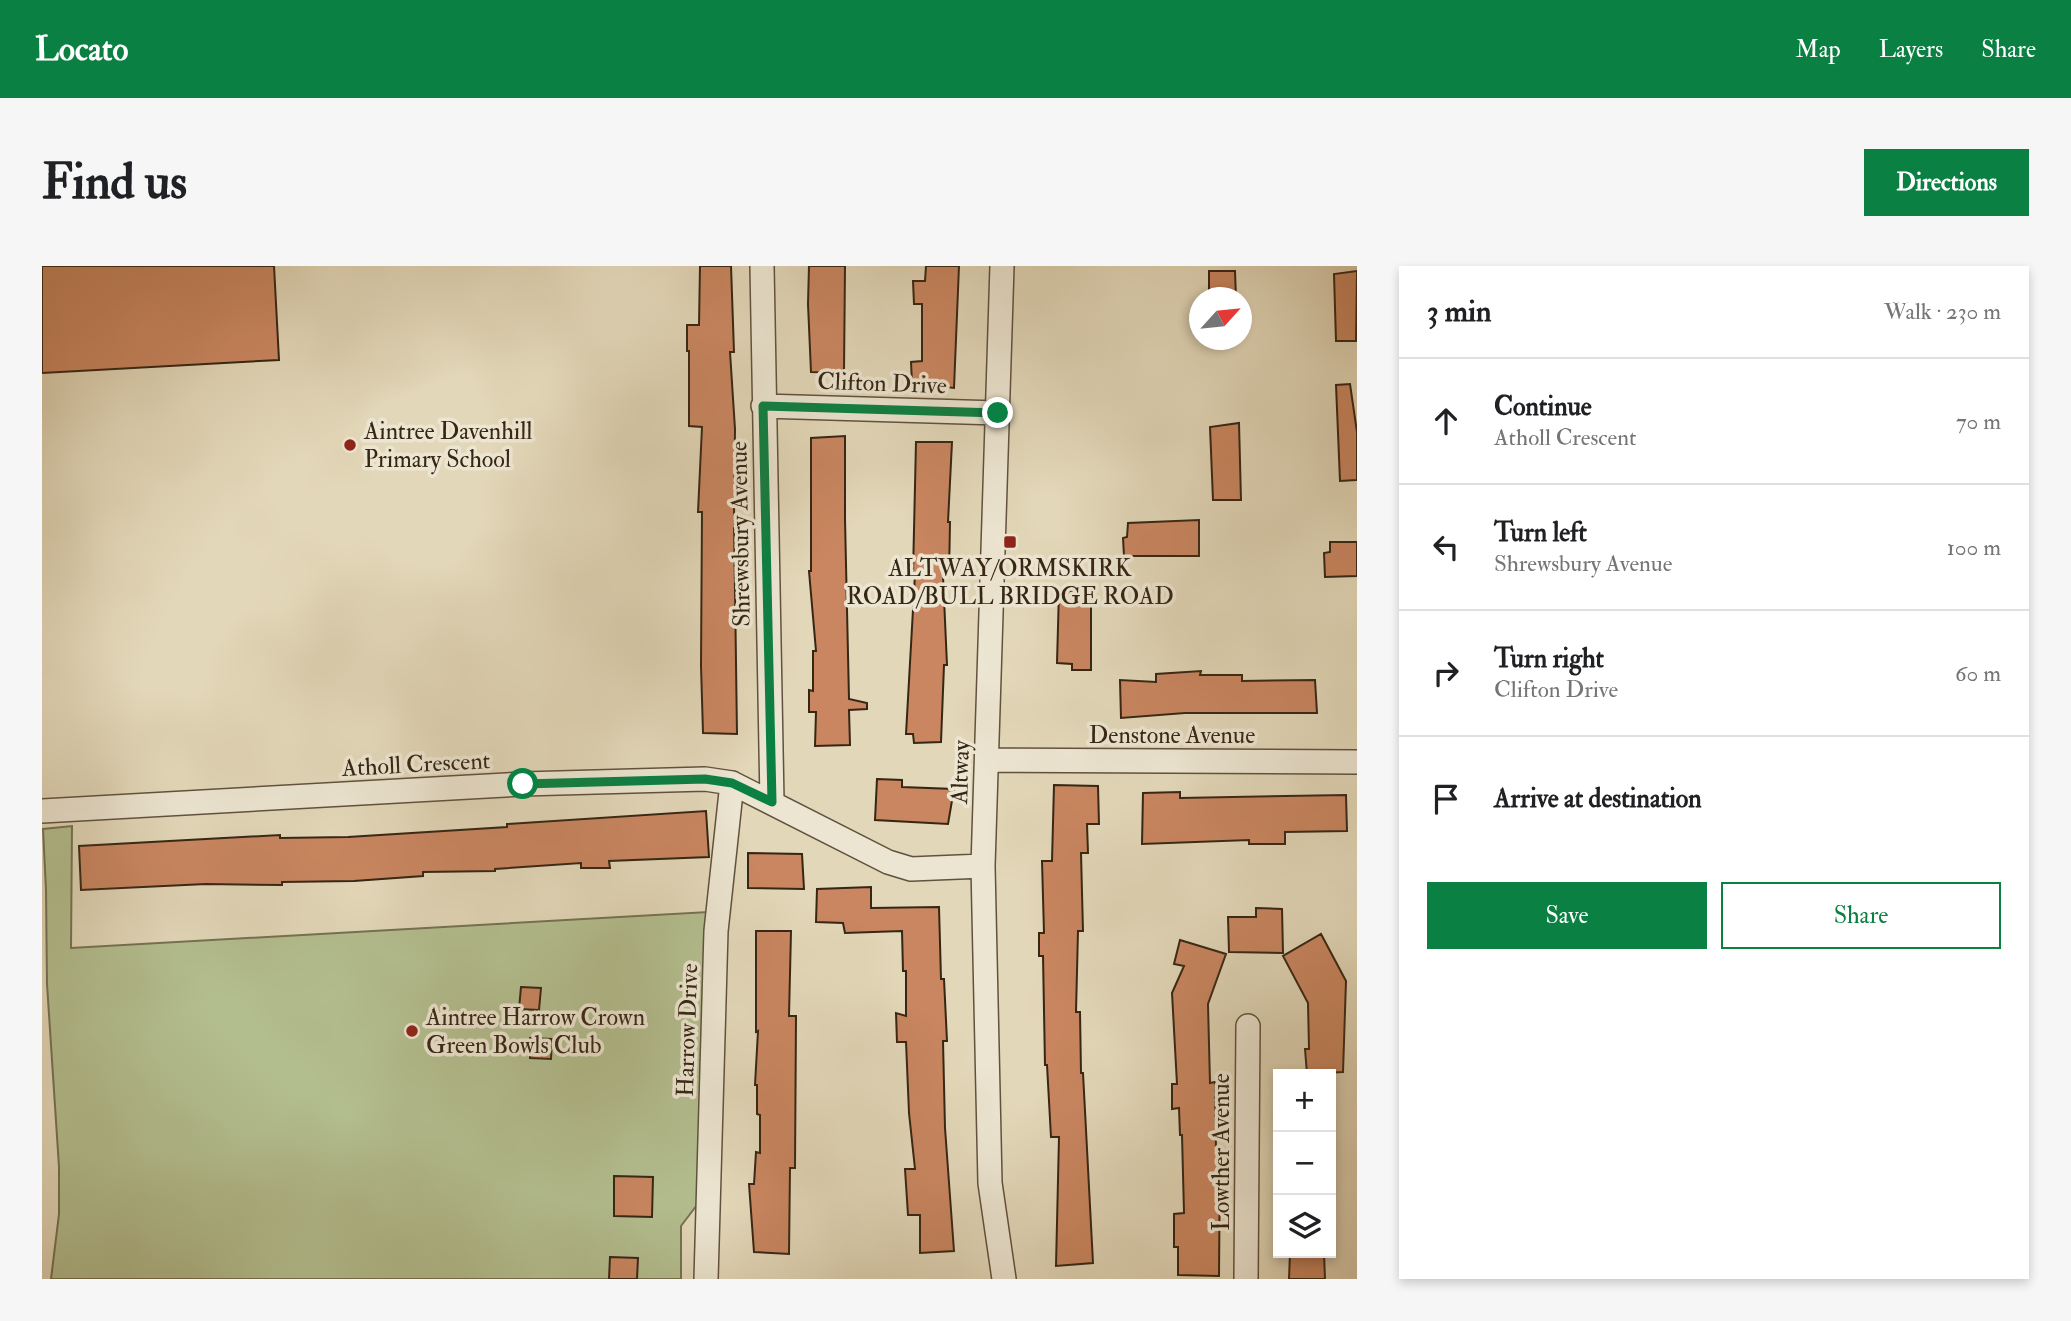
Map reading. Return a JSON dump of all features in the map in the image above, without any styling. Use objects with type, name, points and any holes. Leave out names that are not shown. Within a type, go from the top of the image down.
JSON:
[{"type":"street","name":"Shrewsbury Avenue","points":[[762,266],[772,802]]},
{"type":"street","name":"Altway","points":[[1002,266],[983,866],[990,1183],[1004,1279]]},
{"type":"street","name":"Clifton Drive","points":[[763,406],[998,413]]},
{"type":"street","name":"Denstone Avenue","points":[[987,760],[1357,761]]},
{"type":"street","name":"Atholl Crescent","points":[[42,811],[523,784],[705,779],[732,783],[888,862],[911,869],[983,866]]},
{"type":"street","name":"Harrow Drive","points":[[706,1279],[716,931],[732,783]]},
{"type":"street","name":"Lowther Avenue","points":[[1246,1279],[1248,1026]]},
{"type":"green space","points":[[72,826],[71,948],[708,912],[700,1201],[681,1226],[681,1279],[51,1279],[59,1214],[59,1167],[47,984],[43,829]]},
{"type":"building","points":[[42,266],[274,266],[279,360],[42,373]]},
{"type":"building","points":[[700,266],[731,266],[734,352],[730,352],[735,429],[737,734],[703,733],[702,512],[698,512],[702,427],[689,426],[687,351],[687,325],[699,325]]},
{"type":"building","points":[[809,266],[845,266],[844,373],[811,372]]},
{"type":"building","points":[[926,266],[959,266],[954,388],[912,383],[911,362],[922,361],[922,304],[914,304],[913,281],[925,281]]},
{"type":"building","points":[[1209,271],[1235,271],[1236,287],[1209,287]]},
{"type":"building","points":[[1357,271],[1356,341],[1336,341],[1334,274]]},
{"type":"building","points":[[1350,384],[1357,432],[1357,480],[1340,481],[1336,385]]},
{"type":"building","points":[[1239,423],[1241,500],[1213,500],[1210,427]]},
{"type":"building","points":[[845,436],[849,699],[867,703],[867,709],[849,710],[850,745],[815,746],[816,712],[809,712],[809,690],[813,691],[813,651],[816,651],[809,571],[811,438]]},
{"type":"building","points":[[916,442],[952,442],[948,522],[949,576],[943,576],[947,665],[944,665],[941,742],[914,743],[913,734],[906,734],[915,574]]},
{"type":"building","points":[[1199,520],[1199,556],[1124,556],[1123,538],[1127,537],[1128,523]]},
{"type":"building","points":[[1330,542],[1357,542],[1357,576],[1325,577],[1324,553],[1330,552]]},
{"type":"building","points":[[1059,591],[1091,592],[1091,670],[1072,670],[1072,664],[1057,663]]},
{"type":"building","points":[[1201,671],[1200,675],[1242,675],[1242,681],[1315,680],[1317,713],[1185,713],[1121,718],[1120,680],[1156,682],[1156,674]]},
{"type":"building","points":[[877,779],[902,780],[902,787],[954,789],[948,824],[875,820]]},
{"type":"building","points":[[1054,785],[1098,786],[1099,824],[1087,824],[1088,853],[1081,853],[1083,931],[1078,931],[1076,1012],[1080,1012],[1081,1073],[1093,1263],[1056,1266],[1059,1137],[1051,1137],[1045,1065],[1043,956],[1039,956],[1039,933],[1044,933],[1042,861],[1052,861]]},
{"type":"building","points":[[1180,792],[1180,798],[1346,795],[1347,831],[1285,832],[1285,844],[1249,844],[1249,840],[1142,844],[1143,793]]},
{"type":"building","points":[[706,811],[709,857],[609,861],[610,868],[581,868],[581,863],[495,871],[423,872],[423,876],[354,881],[282,882],[282,885],[206,884],[81,890],[79,846],[280,835],[280,838],[348,837]]},
{"type":"building","points":[[748,853],[802,854],[804,889],[748,888]]},
{"type":"building","points":[[871,887],[871,908],[939,907],[941,979],[944,979],[947,1041],[943,1041],[945,1128],[954,1251],[920,1253],[920,1215],[908,1215],[905,1169],[915,1169],[906,1042],[897,1042],[896,1013],[906,1016],[906,971],[903,971],[902,931],[845,933],[843,923],[816,922],[817,889]]},
{"type":"building","points":[[1256,908],[1282,909],[1283,953],[1229,952],[1228,917],[1256,917]]},
{"type":"building","points":[[756,931],[791,931],[789,1016],[796,1016],[795,1168],[790,1168],[789,1254],[754,1252],[749,1184],[754,1184],[756,1152],[760,1153],[760,1115],[757,1114],[755,1085],[758,1031],[756,1032]]},
{"type":"building","points":[[1321,934],[1346,981],[1343,1072],[1336,1072],[1336,1069],[1307,1069],[1308,1003],[1283,956]]},
{"type":"building","points":[[1180,940],[1226,954],[1208,1004],[1210,1083],[1215,1082],[1216,1151],[1220,1151],[1219,1276],[1178,1275],[1178,1247],[1174,1247],[1174,1214],[1184,1213],[1179,1108],[1172,1109],[1172,1084],[1177,1084],[1172,993],[1184,966],[1174,964]]},
{"type":"building","points":[[521,987],[541,988],[539,1010],[519,1009]]},
{"type":"building","points":[[530,1038],[552,1039],[551,1059],[530,1058]]},
{"type":"building","points":[[614,1176],[653,1177],[652,1217],[614,1216]]},
{"type":"building","points":[[610,1257],[638,1258],[637,1279],[609,1279]]},
{"type":"building","points":[[1290,1258],[1324,1258],[1325,1279],[1289,1279]]},
{"type":"place","name":"Aintree Davenhill Primary School","points":[[350,445]]},
{"type":"place","name":"ALTWAY/ORMSKIRK ROAD/BULL BRIDGE ROAD","points":[[1010,542]]},
{"type":"place","name":"Aintree Harrow Crown Green Bowls Club","points":[[412,1031]]},
{"type":"route","points":[[523,784],[705,779],[732,783],[772,802],[763,406],[998,413]]}]
